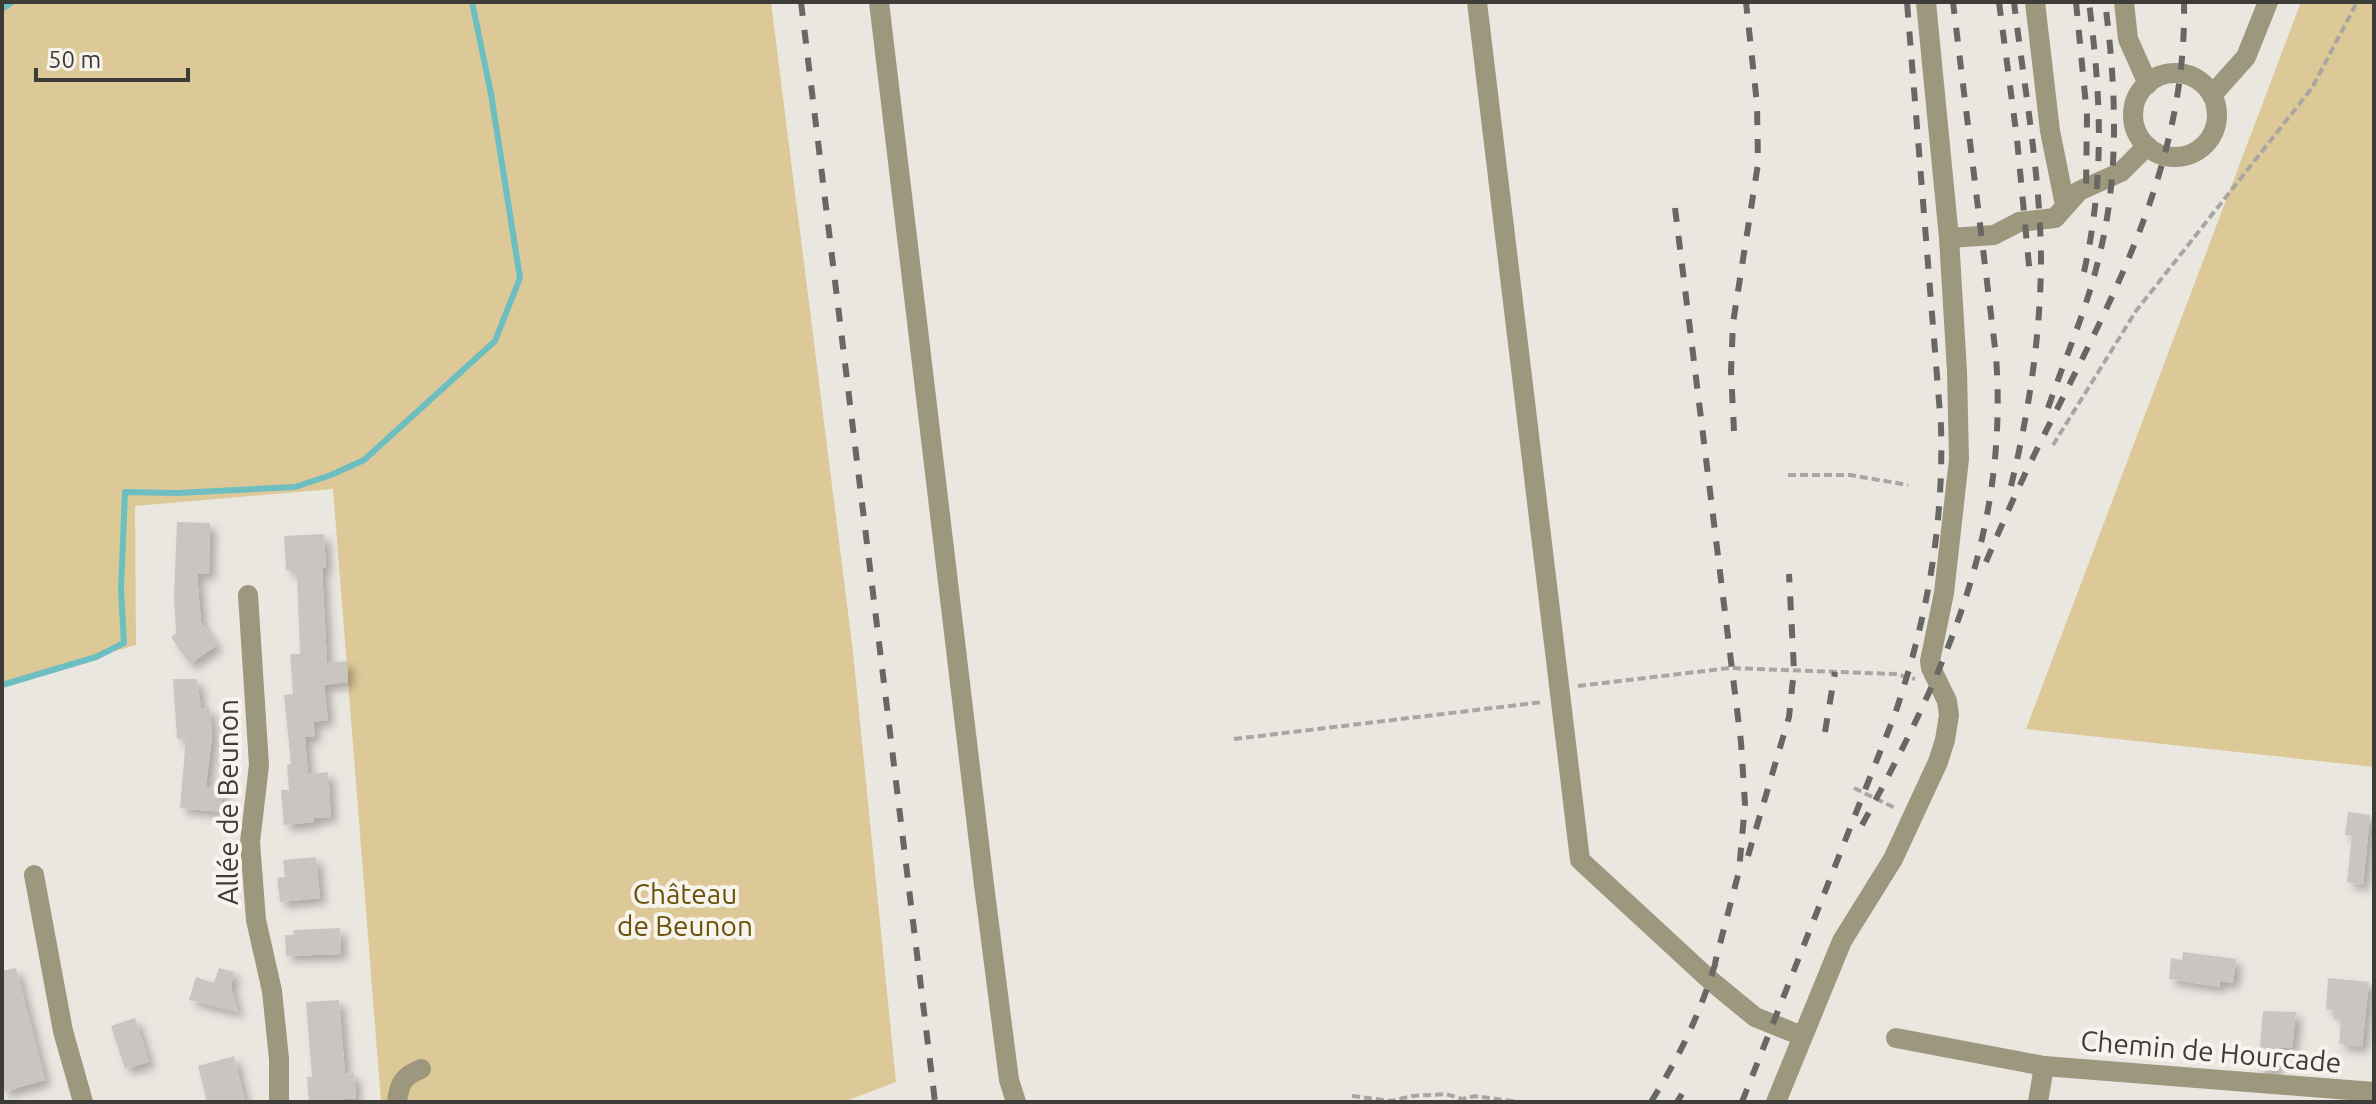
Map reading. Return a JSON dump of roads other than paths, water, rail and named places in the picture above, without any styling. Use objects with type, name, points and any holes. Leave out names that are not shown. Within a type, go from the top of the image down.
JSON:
[{"type":"street","points":[[879,2],[984,885],[1009,1080],[1016,1102]]},
{"type":"street","points":[[1477,2],[1580,860],[1710,980],[1755,1017],[1802,1036]]},
{"type":"street","points":[[1776,1102],[1842,941],[1893,859],[1938,762],[1949,726],[1947,701],[1930,661],[1944,593],[1959,459],[1957,371],[1949,238],[1926,2]]},
{"type":"street","points":[[2035,2],[2050,131],[2065,205]]},
{"type":"street","points":[[2124,2],[2128,39],[2148,84]]},
{"type":"street","points":[[2212,95],[2246,57],[2268,2]]},
{"type":"street","points":[[2180,74],[2193,78],[2212,95],[2217,108],[2217,122],[2204,146],[2192,154],[2165,156],[2147,146],[2138,135],[2134,108],[2139,95],[2158,78],[2180,74]]},
{"type":"street","points":[[1949,238],[1994,235],[2019,222],[2055,218],[2087,185],[2121,172],[2147,146]]},
{"type":"street","name":"Allée de Beunon","points":[[248,595],[259,765],[250,842],[256,920],[272,991],[279,1059],[279,1102]]},
{"type":"street","points":[[34,875],[63,1031],[83,1102]]},
{"type":"street","name":"Chemin de Hourcade","points":[[1896,1038],[2044,1066],[2374,1092]]},
{"type":"street","name":"Chemin de Hourcade","points":[[2038,1102],[2044,1066]]},
{"type":"street","points":[[397,1102],[399,1084],[409,1074],[421,1069]]},
{"type":"waterway","points":[[2,9],[12,2]]},
{"type":"waterway","points":[[2,685],[96,657],[124,643],[121,589],[125,492],[177,493],[295,487],[331,475],[364,460],[495,341],[520,278],[491,94],[472,2]]},
{"type":"railway","points":[[801,2],[935,1102]]},
{"type":"railway","points":[[1734,431],[1731,371],[1733,323],[1758,164],[1757,104],[1746,2]]},
{"type":"railway","points":[[1742,1102],[1895,714],[1916,643],[1931,572],[1940,500],[1941,426],[1907,2]]},
{"type":"railway","points":[[1862,825],[1920,712],[1944,656],[1965,600],[1981,542],[1992,483],[1997,421],[1996,356],[1953,2]]},
{"type":"railway","points":[[1999,2],[2017,139],[2030,276]]},
{"type":"railway","points":[[2011,486],[2033,372],[2041,257],[2035,161],[2014,2]]},
{"type":"railway","points":[[2076,2],[2087,116],[2086,189]]},
{"type":"railway","points":[[2084,272],[2095,203],[2099,137],[2089,2]]},
{"type":"railway","points":[[2048,408],[2082,314],[2106,225],[2114,130],[2112,66],[2105,2]]},
{"type":"railway","points":[[1986,562],[2120,279],[2141,226],[2173,118],[2182,61],[2184,2]]},
{"type":"railway","points":[[1675,208],[1741,742],[1745,804],[1739,871],[1715,963]]},
{"type":"railway","points":[[1748,856],[1789,717],[1794,670],[1789,574]]},
{"type":"railway","points":[[1825,732],[1835,672]]},
{"type":"railway","points":[[1651,1102],[1690,1031],[1718,955]]},
{"type":"railway","points":[[1677,1102],[1682,1094]]},
{"type":"park label","name":"Château de Beunon","points":[[685,909]]}]
